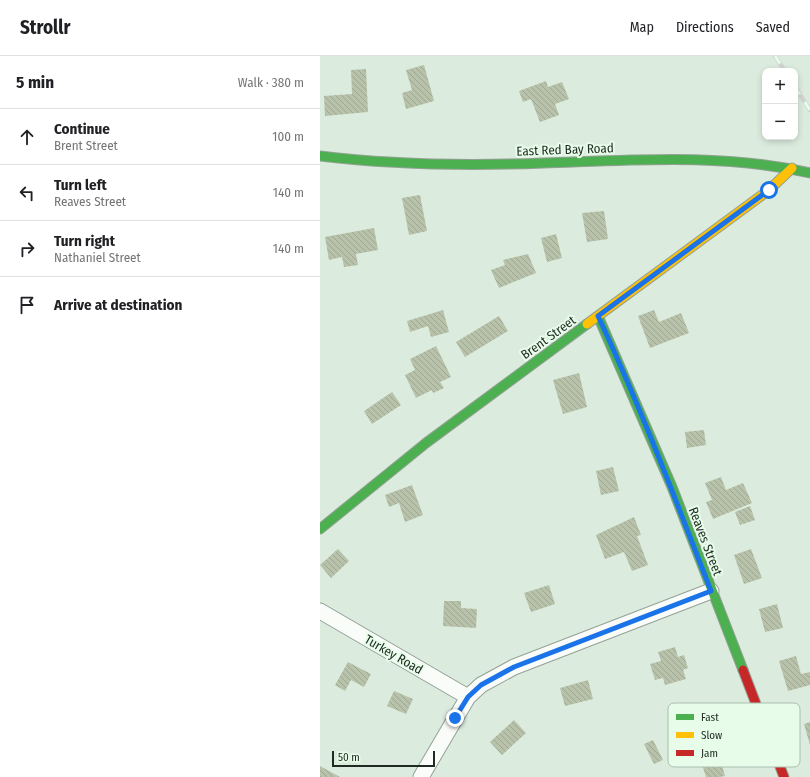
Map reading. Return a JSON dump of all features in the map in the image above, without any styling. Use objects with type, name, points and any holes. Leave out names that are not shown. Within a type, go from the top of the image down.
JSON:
[{"type":"street","name":"East Red Bay Road","points":[[320,156],[438,166],[700,158],[748,161],[792,168],[810,173]]},
{"type":"street","name":"Brent Street","points":[[320,529],[426,443],[769,190],[792,168]]},
{"type":"street","name":"Reaves Street","points":[[598,316],[627,378],[652,438],[755,703]]},
{"type":"street","points":[[421,777],[468,697],[481,685],[514,667],[711,591]]},
{"type":"street","name":"Turkey Road","points":[[320,611],[468,697]]},
{"type":"street","name":"Reaves Street","points":[[780,767],[784,777]]},
{"type":"building","points":[[424,65],[434,101],[406,109],[402,93],[412,90],[406,70]]},
{"type":"building","points":[[366,69],[368,112],[325,116],[324,96],[352,94],[351,70]]},
{"type":"building","points":[[546,81],[548,87],[562,82],[569,99],[555,104],[559,115],[540,122],[531,99],[523,102],[519,91]]},
{"type":"building","points":[[420,195],[427,231],[409,235],[402,198]]},
{"type":"building","points":[[604,211],[608,239],[587,242],[582,213]]},
{"type":"building","points":[[374,228],[378,250],[356,254],[358,265],[344,267],[342,257],[329,260],[325,237]]},
{"type":"building","points":[[556,234],[562,258],[547,262],[541,238]]},
{"type":"building","points":[[528,254],[536,273],[499,288],[491,270],[505,265],[503,260]]},
{"type":"building","points":[[443,310],[449,332],[431,337],[428,326],[410,332],[407,321]]},
{"type":"building","points":[[654,310],[659,322],[681,313],[689,333],[650,348],[638,316]]},
{"type":"building","points":[[499,316],[508,331],[465,357],[456,342]]},
{"type":"building","points":[[436,346],[451,377],[440,382],[444,388],[433,393],[432,390],[416,398],[405,375],[415,370],[410,359]]},
{"type":"building","points":[[579,373],[587,407],[563,414],[553,380]]},
{"type":"building","points":[[392,392],[401,405],[372,424],[364,411]]},
{"type":"building","points":[[704,430],[706,445],[687,448],[685,432]]},
{"type":"building","points":[[613,467],[619,491],[601,495],[596,471]]},
{"type":"building","points":[[721,477],[726,490],[743,483],[752,503],[713,519],[706,502],[712,500],[705,483]]},
{"type":"building","points":[[412,485],[423,515],[405,522],[399,503],[389,507],[385,495]]},
{"type":"building","points":[[750,506],[755,520],[740,525],[735,512]]},
{"type":"building","points":[[634,517],[641,535],[637,536],[648,565],[632,571],[624,552],[605,559],[596,535]]},
{"type":"building","points":[[338,549],[349,561],[331,578],[320,565]]},
{"type":"building","points":[[751,549],[762,578],[744,584],[734,555]]},
{"type":"building","points":[[549,585],[555,604],[531,612],[524,593]]},
{"type":"building","points":[[444,601],[461,601],[461,608],[477,609],[476,628],[443,626]]},
{"type":"building","points":[[777,604],[783,628],[765,632],[759,609]]},
{"type":"building","points":[[675,647],[678,657],[684,655],[688,668],[683,670],[686,679],[665,685],[663,678],[655,680],[650,664],[661,661],[658,652]]},
{"type":"building","points":[[796,656],[801,674],[810,672],[810,685],[788,691],[779,661]]},
{"type":"building","points":[[348,662],[371,674],[364,687],[351,680],[345,691],[335,685]]},
{"type":"building","points":[[588,680],[593,699],[565,706],[560,688]]},
{"type":"building","points":[[394,691],[413,699],[406,714],[387,706]]},
{"type":"building","points":[[514,720],[526,733],[502,755],[490,742]]},
{"type":"building","points":[[810,722],[810,745],[804,724]]},
{"type":"building","points":[[653,740],[663,760],[654,764],[644,744]]},
{"type":"building","points":[[320,766],[340,777],[320,777]]},
{"type":"building","points":[[703,767],[722,767],[725,776],[706,777]]},
{"type":"railway","points":[[775,56],[783,68]]},
{"type":"railway","points":[[798,92],[810,110]]},
{"type":"traffic: fast","points":[[320,156],[404,163],[460,164],[516,164],[677,159],[711,160],[777,167],[810,173]]},
{"type":"traffic: fast","points":[[598,316],[672,487],[743,670]]},
{"type":"traffic: fast","points":[[320,529],[426,443],[587,324]]},
{"type":"traffic: slow","points":[[587,324],[769,190],[792,168]]},
{"type":"traffic: jam","points":[[743,670],[756,703]]},
{"type":"traffic: jam","points":[[780,767],[784,777]]},
{"type":"route","points":[[455,718],[468,697],[481,685],[514,667],[711,591],[652,438],[627,378],[598,316],[769,190]]}]
